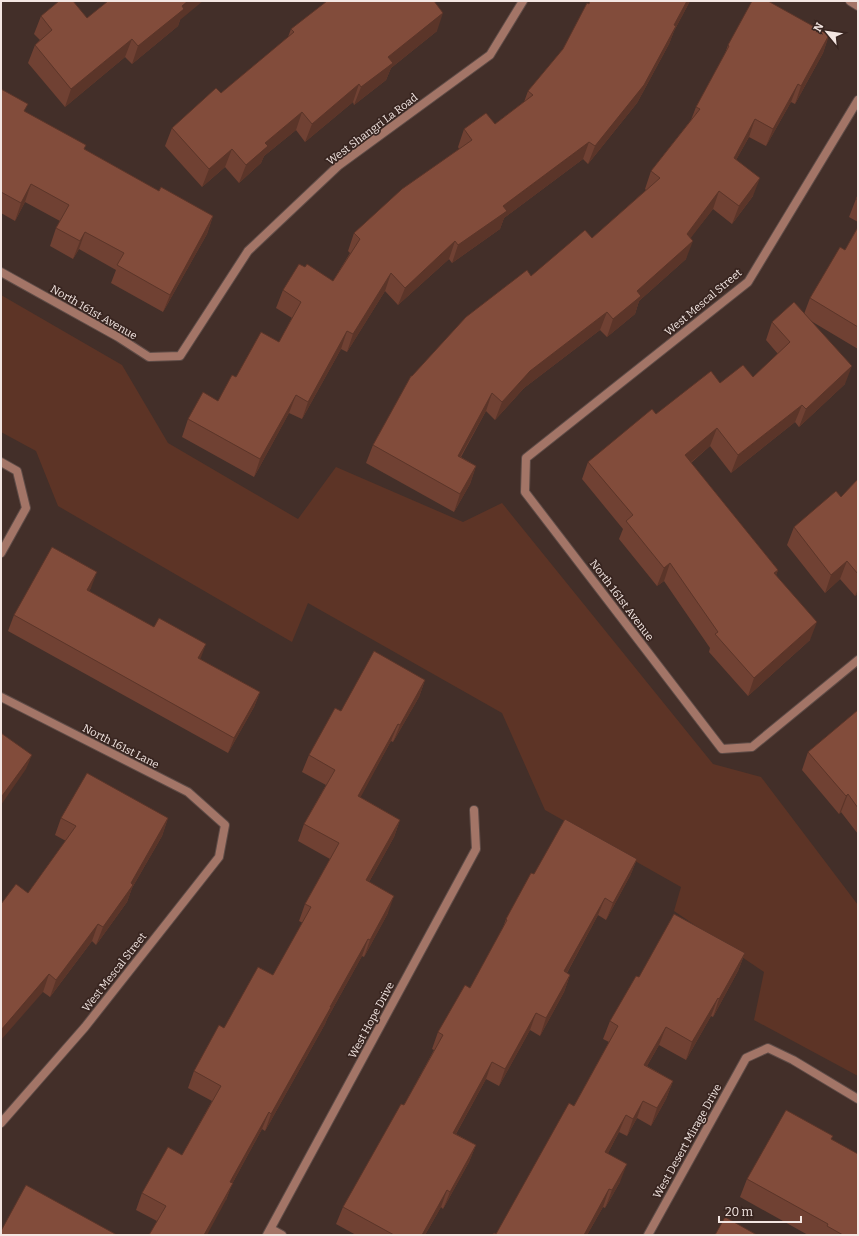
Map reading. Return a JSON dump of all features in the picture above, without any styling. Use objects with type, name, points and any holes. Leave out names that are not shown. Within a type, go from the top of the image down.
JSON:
[{"type":"street","name":"West Shangri La Road","points":[[180,356],[248,251],[338,166],[490,55],[523,1]]},
{"type":"street","points":[[850,1],[858,6]]},
{"type":"street","name":"West Mescal Street","points":[[526,458],[748,282],[858,100]]},
{"type":"street","name":"North 161st Avenue","points":[[1,272],[149,356],[180,356]]},
{"type":"street","name":"North 161st Avenue","points":[[526,458],[525,492],[722,749],[752,747],[858,660]]},
{"type":"street","points":[[1,462],[17,471],[26,508],[1,554]]},
{"type":"street","name":"North 161st Lane","points":[[1,697],[188,792],[224,825]]},
{"type":"street","name":"West Hope Drive","points":[[269,1232],[476,849],[474,810]]},
{"type":"street","name":"West Mescal Street","points":[[1,1122],[85,1027],[219,857],[224,825]]},
{"type":"street","name":"West Desert Mirage Drive","points":[[648,1235],[746,1058],[768,1048],[793,1060],[858,1099]]},
{"type":"street","points":[[269,1232],[282,1235]]},
{"type":"shaded area","points":[[1,295],[122,365],[168,443],[298,519],[336,467],[463,522],[502,503],[713,764],[761,777],[858,905],[858,1076],[754,1020],[764,972],[674,911],[681,887],[545,810],[502,713],[308,603],[292,642],[58,506],[36,451],[1,432]]},
{"type":"building","points":[[59,1],[73,1],[87,18],[108,1],[188,1],[182,6],[184,9],[138,46],[132,39],[71,89],[35,45],[52,30],[41,16]]},
{"type":"building","points":[[327,1],[434,1],[443,13],[388,57],[393,63],[361,87],[359,84],[312,124],[302,112],[265,143],[268,146],[246,165],[232,149],[209,169],[172,128],[216,88],[221,93],[294,32],[291,29]]},
{"type":"building","points":[[590,1],[687,1],[674,25],[676,26],[644,85],[595,146],[589,142],[503,206],[507,211],[458,245],[455,241],[405,288],[391,273],[353,334],[347,331],[308,402],[296,395],[260,459],[188,419],[203,392],[218,401],[232,375],[236,377],[261,332],[279,342],[301,302],[283,290],[299,264],[305,267],[307,264],[333,281],[360,239],[354,233],[402,189],[472,140],[464,129],[486,113],[495,124],[533,95],[528,91],[563,49],[587,3],[589,4]]},
{"type":"building","points":[[752,1],[768,1],[829,35],[801,86],[798,84],[773,129],[755,119],[734,158],[760,178],[739,206],[719,191],[687,234],[693,241],[637,291],[641,296],[613,319],[607,312],[530,371],[502,402],[492,393],[458,456],[476,466],[460,494],[373,445],[411,376],[466,317],[527,270],[531,276],[585,230],[592,238],[660,178],[651,171],[700,109],[696,107]]},
{"type":"building","points":[[1,89],[28,104],[24,111],[86,145],[84,149],[159,191],[161,187],[213,216],[170,295],[117,265],[124,253],[85,232],[80,241],[56,228],[69,205],[31,184],[21,203],[1,192]]},
{"type":"building","points":[[858,227],[858,327],[810,298],[840,247],[845,250]]},
{"type":"building","points":[[794,302],[852,366],[806,409],[802,405],[738,455],[717,428],[685,455],[778,570],[774,573],[817,622],[754,678],[715,634],[718,632],[670,563],[664,568],[626,521],[633,515],[588,462],[652,409],[656,414],[711,371],[720,383],[743,365],[753,377],[790,342],[772,322]]},
{"type":"building","points":[[858,479],[858,574],[847,561],[831,575],[794,527],[836,491],[841,497]]},
{"type":"building","points":[[52,547],[97,572],[87,590],[154,627],[159,618],[206,644],[198,658],[260,692],[234,738],[14,615]]},
{"type":"building","points":[[374,651],[425,680],[400,725],[398,724],[358,796],[400,820],[366,880],[394,896],[370,940],[368,939],[271,1114],[269,1112],[230,1182],[233,1183],[204,1235],[149,1235],[166,1206],[142,1193],[168,1147],[182,1155],[221,1086],[194,1071],[219,1025],[224,1028],[258,967],[273,975],[311,907],[305,904],[339,843],[304,824],[335,770],[309,755],[335,708],[341,711]]},
{"type":"building","points":[[858,710],[858,808],[848,794],[846,796],[808,752]]},
{"type":"building","points":[[1,733],[32,755],[2,796],[1,795]]},
{"type":"building","points":[[87,773],[168,818],[131,883],[133,885],[103,927],[98,924],[56,980],[49,974],[1,1030],[1,904],[16,884],[28,893],[76,826],[61,818]]},
{"type":"building","points":[[565,819],[637,859],[613,903],[605,898],[564,971],[570,975],[546,1018],[536,1013],[505,1069],[492,1062],[453,1133],[476,1145],[450,1192],[447,1190],[422,1235],[394,1235],[343,1207],[401,1104],[404,1105],[443,1035],[438,1032],[465,985],[470,988],[531,873],[534,874]]},
{"type":"building","points":[[674,914],[745,953],[692,1042],[666,1027],[644,1065],[673,1081],[657,1108],[643,1101],[633,1119],[626,1115],[605,1152],[627,1164],[612,1190],[609,1189],[584,1235],[493,1235],[494,1233],[496,1234],[569,1103],[574,1106],[618,1026],[610,1021],[636,976],[639,977]]},
{"type":"building","points":[[786,1110],[833,1136],[831,1139],[858,1154],[858,1235],[843,1235],[827,1226],[828,1224],[747,1179]]},
{"type":"building","points":[[26,1185],[117,1235],[1,1235],[1,1231]]},
{"type":"building","points":[[725,1217],[757,1235],[715,1235]]}]
